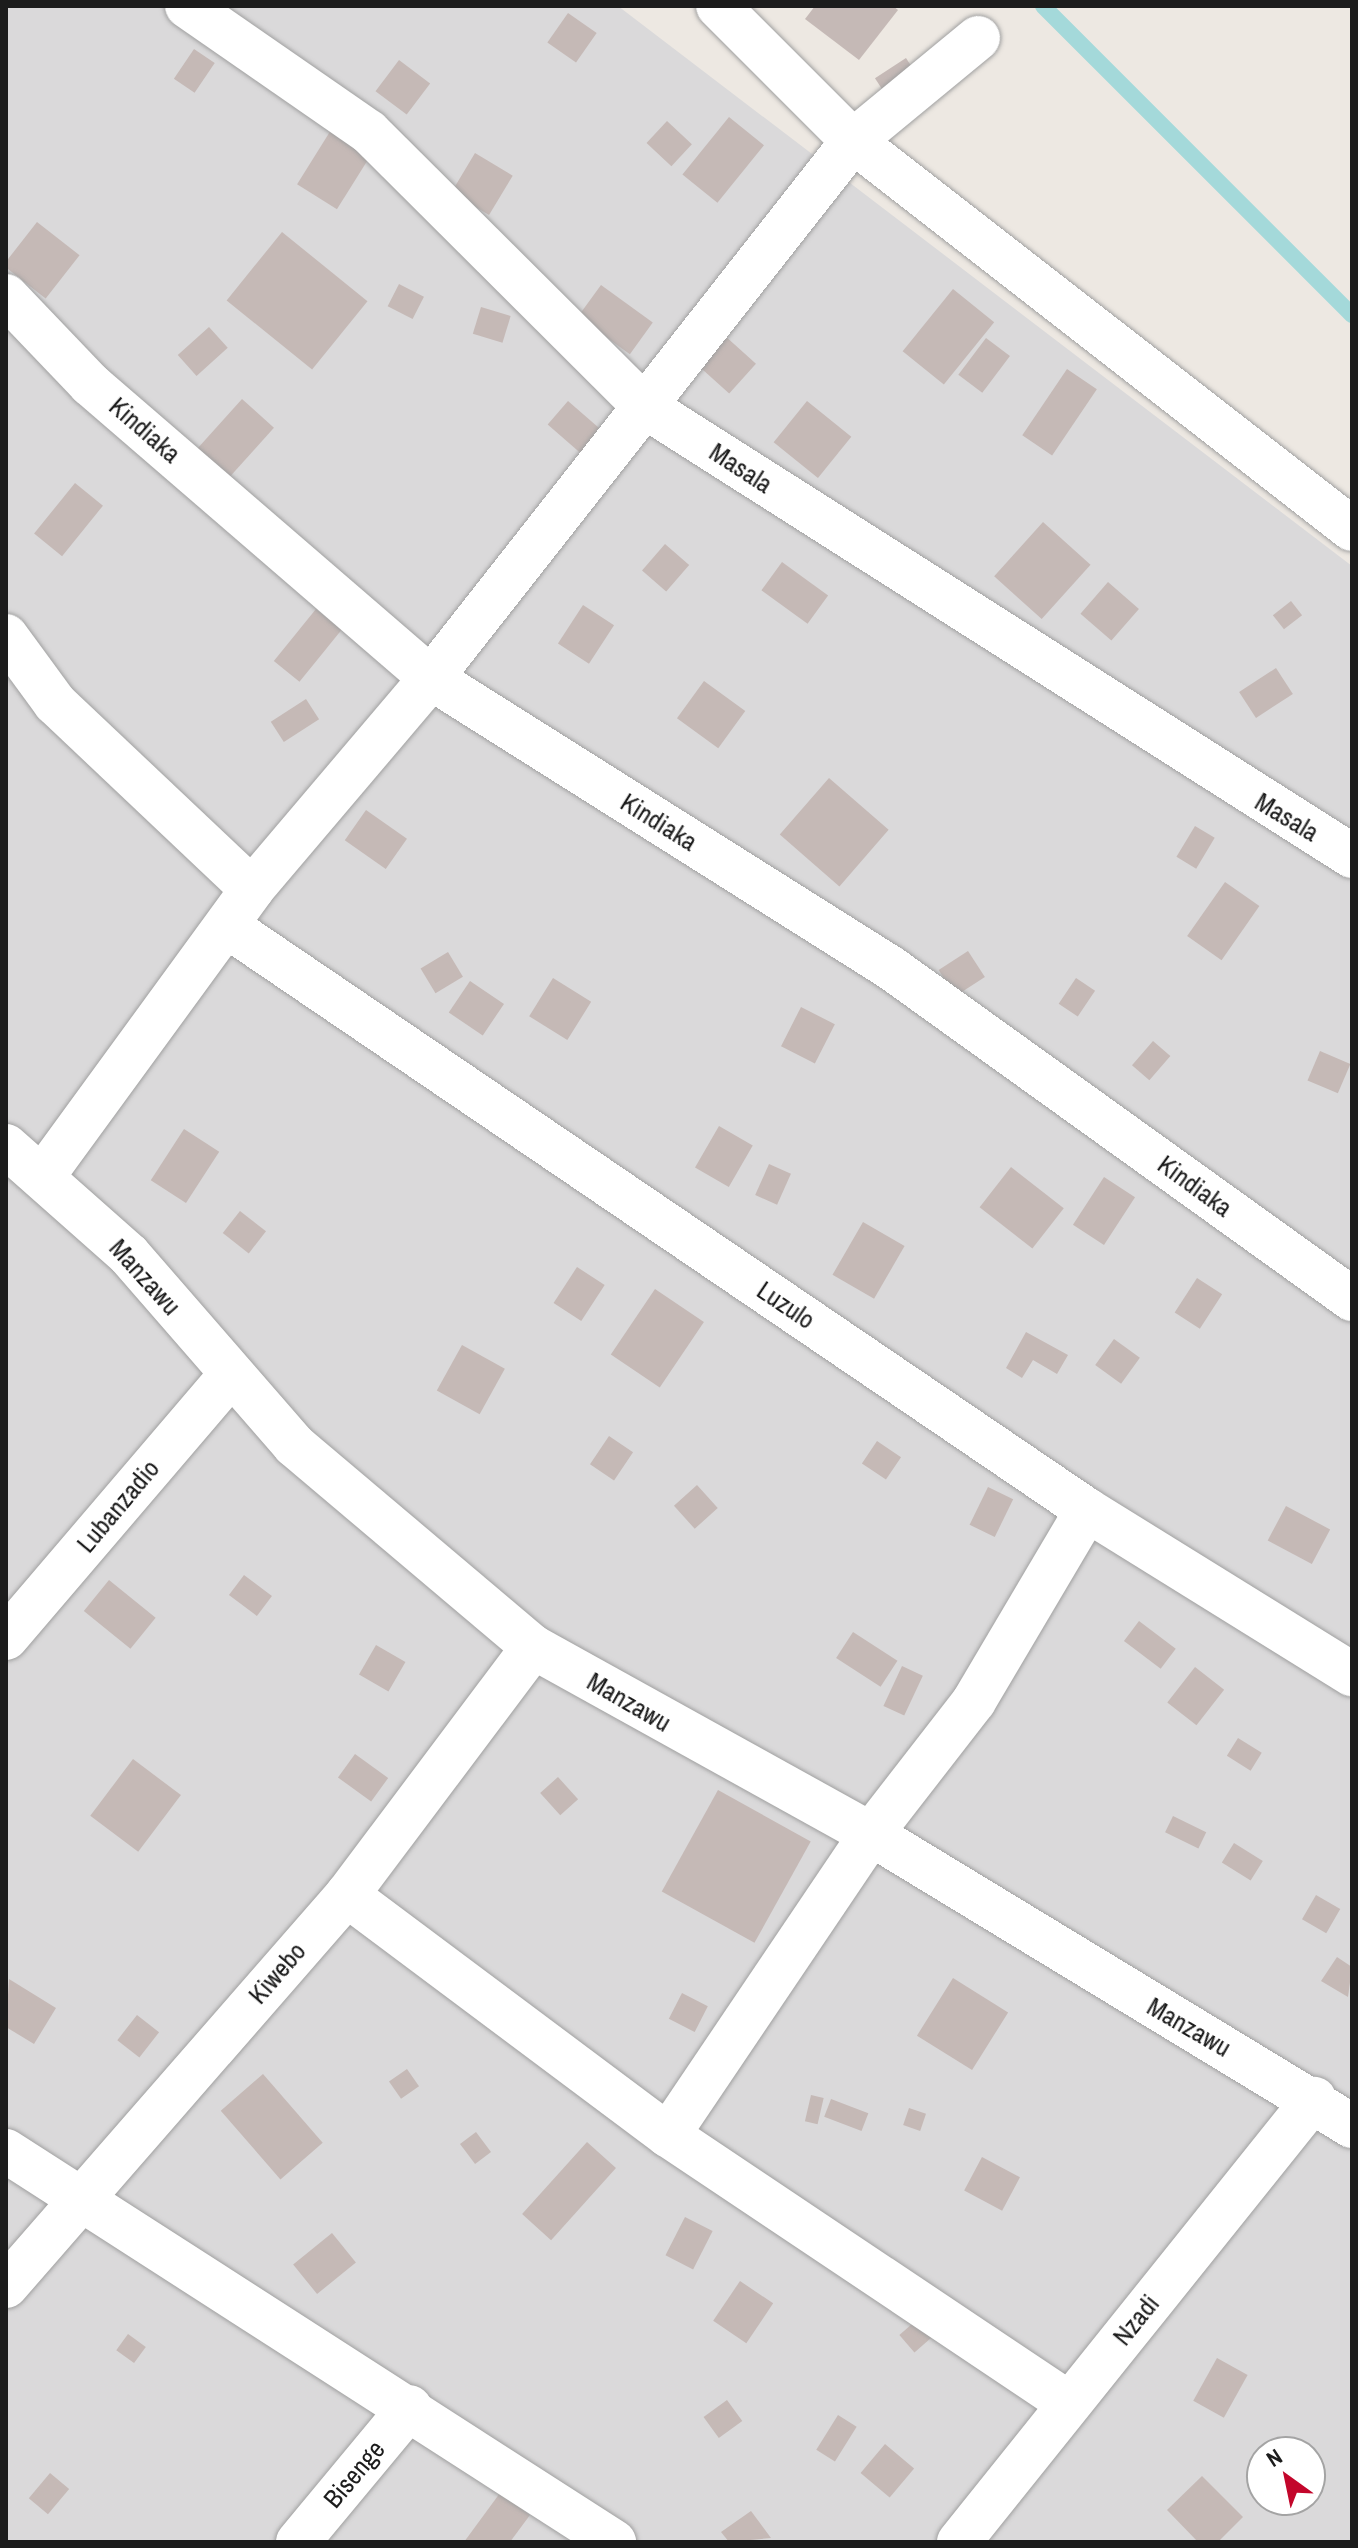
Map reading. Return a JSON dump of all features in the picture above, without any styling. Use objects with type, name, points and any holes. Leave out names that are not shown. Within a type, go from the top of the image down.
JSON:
[{"type":"street","name":"Masala","points":[[187,6],[369,132],[644,406],[1352,856]]},
{"type":"street","points":[[718,6],[853,141],[1352,529]]},
{"type":"street","points":[[43,1176],[252,889],[431,678],[853,141],[978,38]]},
{"type":"street","name":"Kindiaka","points":[[6,296],[90,384],[431,678],[891,968],[1352,1299]]},
{"type":"street","points":[[6,636],[55,703],[252,889]]},
{"type":"street","name":"Luzulo","points":[[227,926],[1087,1510],[1352,1674]]},
{"type":"street","name":"Manzawu","points":[[6,1146],[129,1255],[294,1445],[533,1647],[871,1834],[1005,1921],[1314,2099],[1352,2126]]},
{"type":"street","name":"Lubanzadio","points":[[6,1638],[231,1375]]},
{"type":"street","points":[[668,2135],[871,1834],[974,1701],[1087,1510]]},
{"type":"street","name":"Kiwebo","points":[[6,2286],[76,2201],[347,1895],[533,1647]]},
{"type":"street","points":[[347,1895],[668,2135],[1069,2403]]},
{"type":"street","name":"Nzadi","points":[[959,2542],[1314,2099]]},
{"type":"street","points":[[6,2151],[76,2201],[410,2407],[614,2542]]},
{"type":"street","name":"Bisenge","points":[[298,2542],[410,2407]]},
{"type":"shaded area","points":[[6,6],[618,6],[1352,566],[1352,2542],[6,2542]]},
{"type":"building","points":[[815,6],[893,6],[898,10],[859,60],[805,19]]},
{"type":"building","points":[[568,13],[597,33],[576,63],[547,42]]},
{"type":"building","points":[[194,49],[215,63],[195,93],[174,79]]},
{"type":"building","points":[[906,58],[919,78],[888,98],[875,78]]},
{"type":"building","points":[[399,60],[430,83],[407,115],[376,91]]},
{"type":"building","points":[[729,117],[764,145],[717,203],[682,175]]},
{"type":"building","points":[[667,121],[692,144],[671,166],[647,143]]},
{"type":"building","points":[[331,130],[371,155],[337,209],[297,184]]},
{"type":"building","points":[[475,153],[513,176],[489,215],[451,192]]},
{"type":"building","points":[[37,222],[80,255],[46,299],[6,268],[6,262]]},
{"type":"building","points":[[282,232],[367,301],[312,370],[227,300]]},
{"type":"building","points":[[399,284],[424,297],[413,319],[388,306]]},
{"type":"building","points":[[601,285],[653,323],[630,354],[578,317]]},
{"type":"building","points":[[953,289],[994,322],[944,385],[903,351]]},
{"type":"building","points":[[481,307],[511,316],[502,343],[473,334]]},
{"type":"building","points":[[209,327],[228,348],[197,376],[178,355]]},
{"type":"building","points":[[724,335],[756,364],[729,393],[697,365]]},
{"type":"building","points":[[986,338],[1010,356],[982,393],[958,375]]},
{"type":"building","points":[[1067,369],[1097,389],[1052,455],[1022,435]]},
{"type":"building","points":[[242,399],[274,428],[224,484],[192,455]]},
{"type":"building","points":[[568,401],[604,432],[584,456],[548,424]]},
{"type":"building","points":[[807,401],[851,437],[818,478],[774,442]]},
{"type":"building","points":[[75,483],[103,506],[62,556],[34,534]]},
{"type":"building","points":[[1043,522],[1091,565],[1042,619],[994,576]]},
{"type":"building","points":[[665,544],[689,565],[666,591],[642,570]]},
{"type":"building","points":[[782,562],[828,596],[808,624],[761,590]]},
{"type":"building","points":[[1108,582],[1139,609],[1111,641],[1080,614]]},
{"type":"building","points":[[1291,601],[1302,615],[1284,629],[1273,615]]},
{"type":"building","points":[[583,605],[614,625],[589,664],[558,644]]},
{"type":"building","points":[[316,609],[342,630],[299,682],[274,661]]},
{"type":"building","points":[[1276,668],[1293,694],[1256,718],[1239,692]]},
{"type":"building","points":[[704,681],[745,711],[718,748],[677,718]]},
{"type":"building","points":[[306,699],[319,719],[284,742],[271,722]]},
{"type":"building","points":[[829,778],[889,830],[839,886],[780,835]]},
{"type":"building","points":[[366,810],[407,839],[386,869],[345,840]]},
{"type":"building","points":[[1195,826],[1215,838],[1196,869],[1176,857]]},
{"type":"building","points":[[1225,882],[1259,906],[1222,960],[1187,936]]},
{"type":"building","points":[[968,951],[985,977],[956,996],[939,970]]},
{"type":"building","points":[[448,952],[463,977],[436,993],[421,968]]},
{"type":"building","points":[[553,978],[591,1002],[567,1040],[529,1016]]},
{"type":"building","points":[[1076,978],[1095,991],[1078,1017],[1059,1004]]},
{"type":"building","points":[[470,981],[504,1004],[483,1035],[449,1013]]},
{"type":"building","points":[[801,1007],[835,1024],[815,1063],[781,1046]]},
{"type":"building","points":[[1153,1041],[1170,1056],[1149,1080],[1132,1065]]},
{"type":"building","points":[[1320,1051],[1350,1064],[1338,1093],[1307,1080]]},
{"type":"building","points":[[719,1126],[753,1146],[729,1187],[695,1168]]},
{"type":"building","points":[[184,1129],[219,1152],[186,1203],[151,1180]]},
{"type":"building","points":[[769,1164],[791,1174],[777,1205],[755,1195]]},
{"type":"building","points":[[1011,1167],[1064,1208],[1032,1248],[980,1207]]},
{"type":"building","points":[[1104,1177],[1135,1197],[1104,1245],[1073,1225]]},
{"type":"building","points":[[240,1211],[266,1231],[249,1253],[223,1233]]},
{"type":"building","points":[[863,1222],[905,1246],[874,1299],[832,1275]]},
{"type":"building","points":[[577,1267],[605,1285],[581,1321],[554,1303]]},
{"type":"building","points":[[1197,1278],[1222,1294],[1200,1329],[1175,1312]]},
{"type":"building","points":[[655,1289],[704,1322],[660,1387],[611,1354]]},
{"type":"building","points":[[1026,1332],[1068,1355],[1057,1374],[1033,1360],[1022,1378],[1006,1368]]},
{"type":"building","points":[[1114,1339],[1140,1358],[1121,1384],[1095,1365]]},
{"type":"building","points":[[462,1345],[505,1369],[480,1414],[437,1390]]},
{"type":"building","points":[[609,1436],[633,1452],[614,1480],[590,1464]]},
{"type":"building","points":[[877,1441],[901,1457],[886,1480],[862,1463]]},
{"type":"building","points":[[697,1485],[718,1508],[695,1529],[674,1506]]},
{"type":"building","points":[[988,1487],[1013,1499],[995,1537],[970,1525]]},
{"type":"building","points":[[1286,1506],[1330,1529],[1312,1564],[1268,1540]]},
{"type":"building","points":[[244,1575],[272,1596],[257,1616],[229,1595]]},
{"type":"building","points":[[109,1580],[156,1618],[130,1649],[84,1611]]},
{"type":"building","points":[[1139,1621],[1176,1649],[1161,1669],[1124,1641]]},
{"type":"building","points":[[853,1632],[897,1661],[881,1687],[836,1658]]},
{"type":"building","points":[[376,1645],[405,1662],[388,1691],[359,1674]]},
{"type":"building","points":[[902,1666],[923,1676],[904,1716],[883,1706]]},
{"type":"building","points":[[1195,1667],[1224,1690],[1196,1725],[1167,1702]]},
{"type":"building","points":[[1238,1738],[1262,1753],[1251,1771],[1227,1756]]},
{"type":"building","points":[[355,1754],[388,1778],[371,1802],[338,1777]]},
{"type":"building","points":[[133,1759],[181,1795],[138,1852],[90,1816]]},
{"type":"building","points":[[558,1777],[578,1799],[560,1815],[540,1793]]},
{"type":"building","points":[[718,1790],[811,1841],[754,1943],[662,1891]]},
{"type":"building","points":[[1173,1816],[1206,1832],[1198,1848],[1165,1832]]},
{"type":"building","points":[[1234,1843],[1263,1861],[1251,1881],[1222,1863]]},
{"type":"building","points":[[1316,1895],[1340,1909],[1326,1933],[1302,1919]]},
{"type":"building","points":[[1337,1957],[1352,1967],[1348,1997],[1321,1981]]},
{"type":"building","points":[[953,1978],[1008,2012],[972,2070],[917,2036]]},
{"type":"building","points":[[9,1979],[56,2008],[34,2044],[6,2027]]},
{"type":"building","points":[[682,1993],[708,2006],[695,2032],[669,2019]]},
{"type":"building","points":[[137,2015],[159,2032],[139,2057],[117,2040]]},
{"type":"building","points":[[407,2069],[419,2086],[401,2099],[389,2082]]},
{"type":"building","points":[[263,2074],[323,2143],[280,2179],[221,2111]]},
{"type":"building","points":[[811,2095],[824,2098],[818,2124],[805,2121]]},
{"type":"building","points":[[831,2099],[868,2113],[862,2131],[824,2117]]},
{"type":"building","points":[[909,2108],[926,2114],[920,2131],[903,2125]]},
{"type":"building","points":[[476,2132],[491,2152],[475,2164],[460,2144]]},
{"type":"building","points":[[587,2142],[616,2168],[551,2240],[522,2214]]},
{"type":"building","points":[[982,2157],[1020,2177],[1002,2211],[964,2191]]},
{"type":"building","points":[[685,2217],[713,2231],[693,2269],[665,2255]]},
{"type":"building","points":[[332,2233],[356,2263],[317,2294],[293,2264]]},
{"type":"building","points":[[740,2281],[773,2303],[746,2343],[713,2321]]},
{"type":"building","points":[[919,2318],[934,2335],[914,2352],[899,2335]]},
{"type":"building","points":[[128,2334],[146,2347],[134,2363],[116,2350]]},
{"type":"building","points":[[1217,2358],[1248,2375],[1224,2418],[1193,2401]]},
{"type":"building","points":[[727,2400],[742,2421],[719,2438],[704,2417]]},
{"type":"building","points":[[838,2415],[857,2427],[835,2461],[816,2450]]},
{"type":"building","points":[[885,2444],[914,2468],[890,2498],[861,2473]]},
{"type":"building","points":[[50,2473],[69,2489],[48,2514],[29,2498]]},
{"type":"building","points":[[1202,2476],[1243,2517],[1218,2542],[1198,2542],[1167,2510]]},
{"type":"building","points":[[500,2493],[530,2515],[510,2542],[464,2542]]},
{"type":"building","points":[[751,2511],[771,2538],[729,2542],[721,2532]]},
{"type":"waterway","points":[[1043,6],[1352,315]]}]
